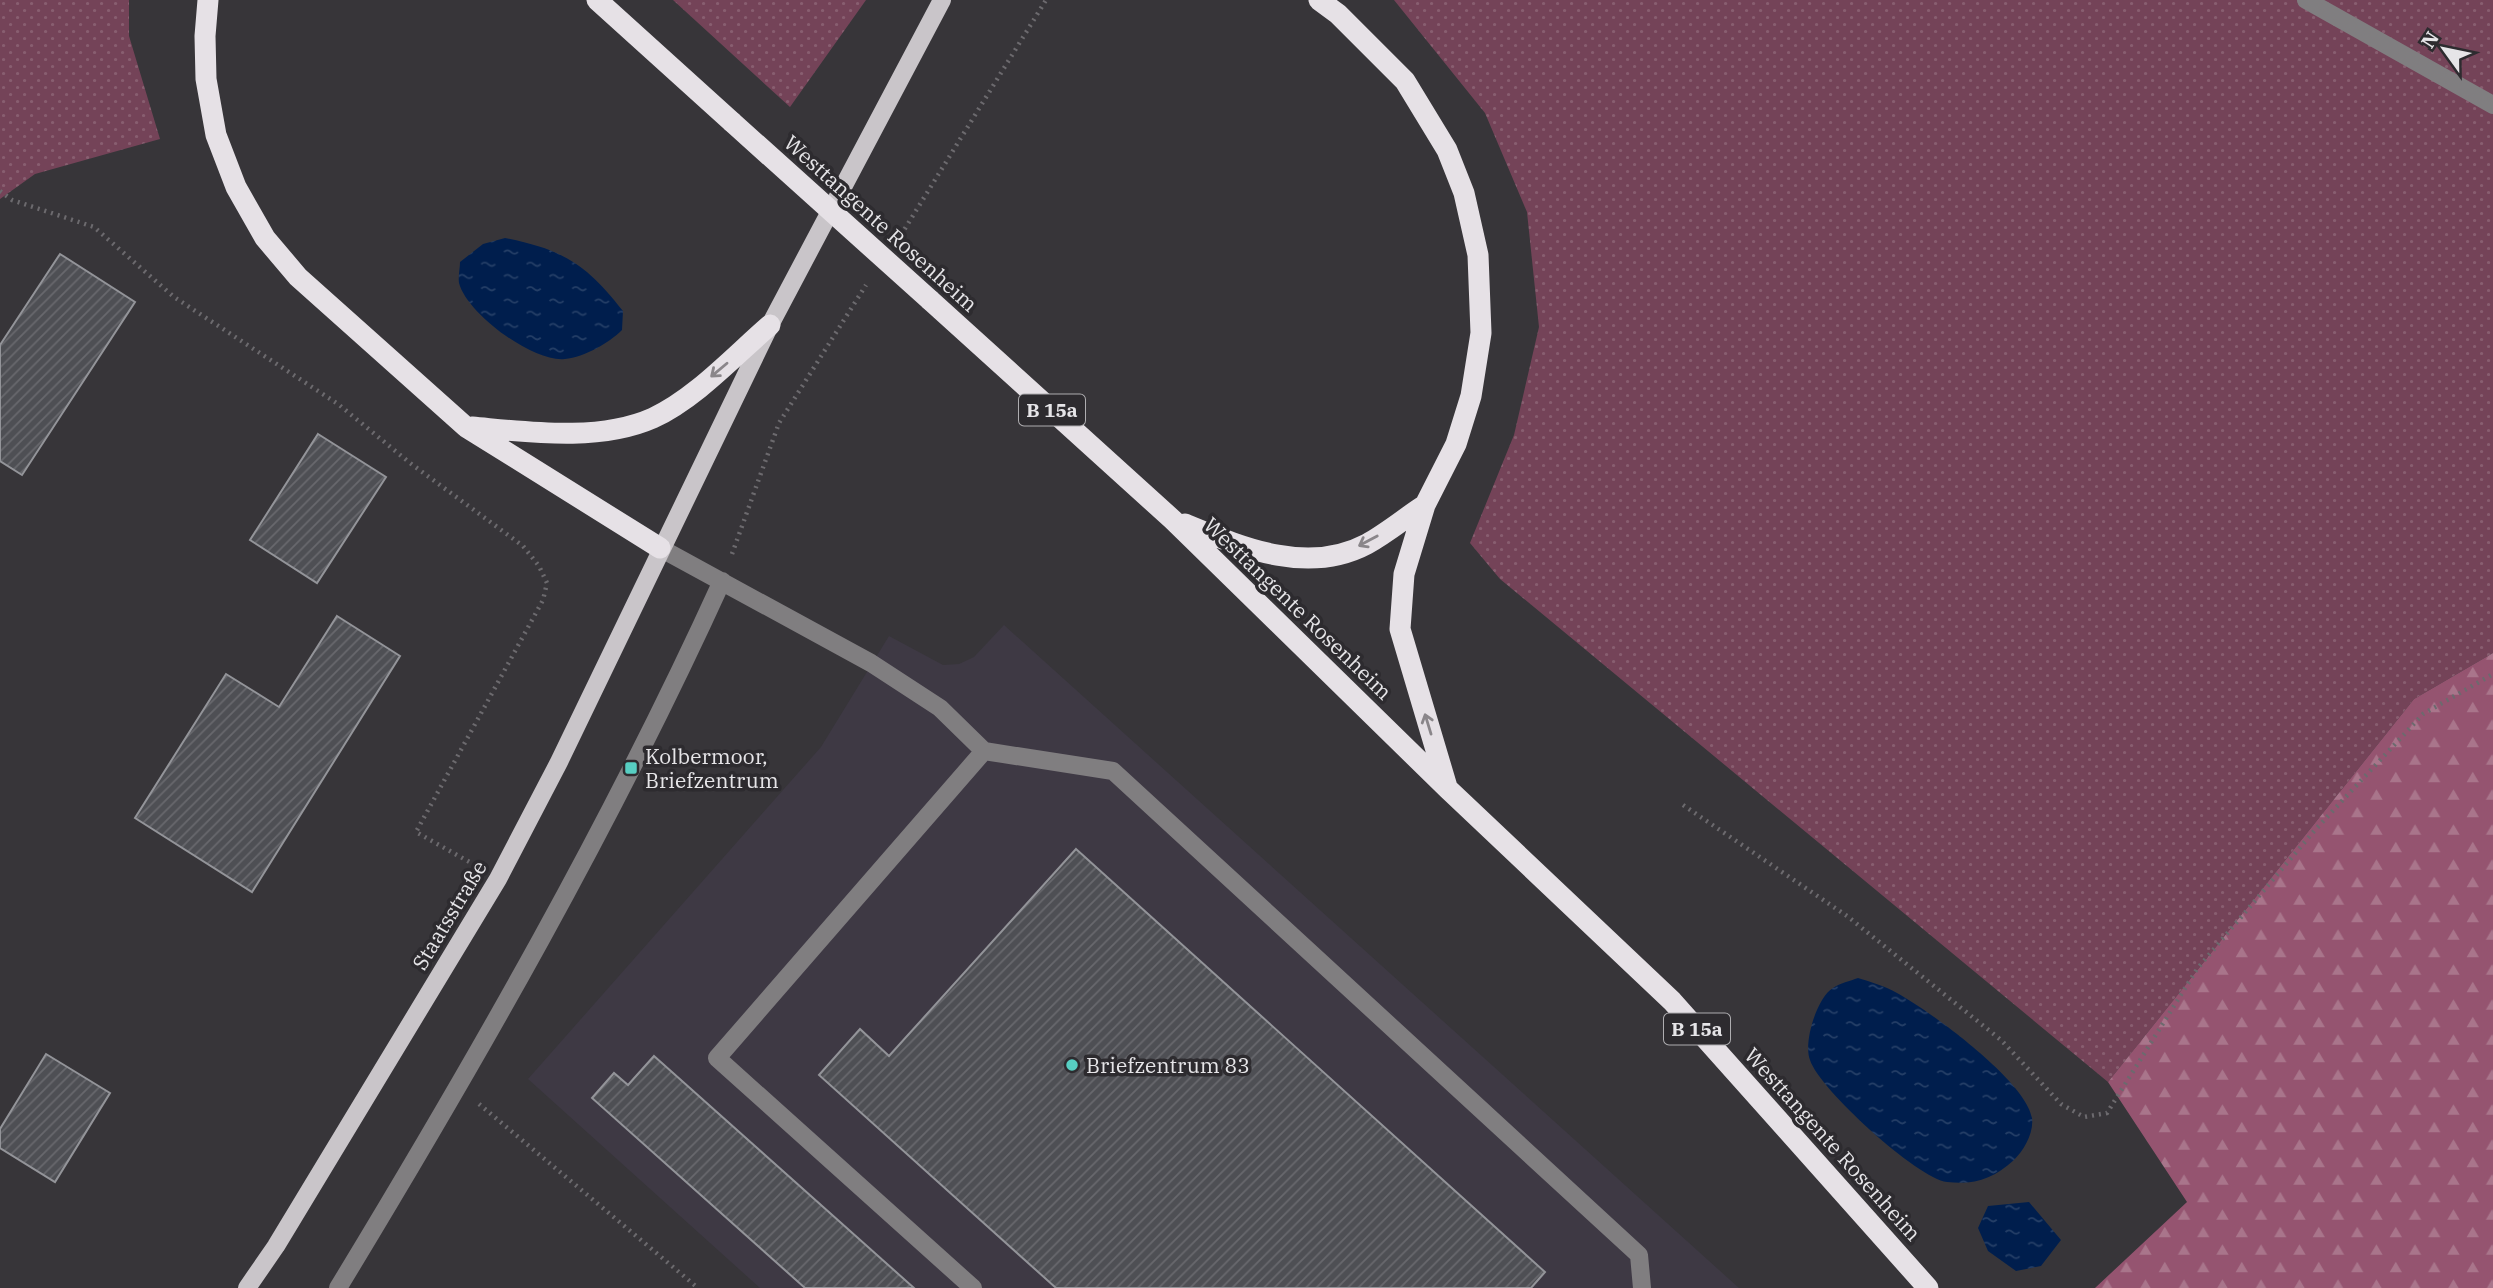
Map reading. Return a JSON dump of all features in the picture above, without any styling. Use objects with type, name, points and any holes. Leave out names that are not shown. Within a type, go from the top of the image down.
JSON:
[{"type":"highway","points":[[208,0],[206,79],[216,135],[236,187],[265,238],[298,277],[466,427],[660,548]]},
{"type":"highway","name":"Westtangente Rosenheim","points":[[597,0],[1173,520],[1448,789],[1672,1001],[1928,1288]]},
{"type":"highway","points":[[1320,0],[1338,14],[1405,81],[1447,150],[1464,193],[1478,255],[1481,333],[1471,396],[1456,444],[1425,505],[1404,574],[1400,629],[1448,789]]},
{"type":"highway","points":[[466,427],[524,432],[587,431],[620,427],[652,418],[695,389],[770,325]]},
{"type":"highway","points":[[1173,520],[1244,548],[1295,559],[1329,556],[1365,545],[1425,505]]},
{"type":"main road","name":"Staatsstraße","points":[[247,1288],[276,1246],[498,879],[559,762],[770,325],[942,0]]},
{"type":"street","points":[[2306,0],[2493,105]]},
{"type":"street","points":[[660,548],[894,678],[940,708],[984,751],[1113,771],[1639,1255],[1642,1288]]},
{"type":"street","points":[[338,1288],[459,1088],[664,709],[722,581]]},
{"type":"street","points":[[973,1288],[718,1058],[984,751]]},
{"type":"path","points":[[0,191],[12,200],[94,227],[174,297],[338,404],[410,463],[523,546],[539,566],[547,583],[543,600],[416,832],[498,879]]},
{"type":"path","points":[[1683,805],[1847,916],[2001,1040],[2062,1104],[2084,1117],[2107,1113],[2196,969],[2315,830],[2423,714],[2493,674]]},
{"type":"path","points":[[459,1088],[698,1288]]},
{"type":"shaded area","points":[[0,0],[129,0],[129,36],[160,139],[35,174],[0,199]]},
{"type":"shaded area","points":[[673,0],[866,0],[790,107]]},
{"type":"shaded area","points":[[1394,0],[2493,0],[2493,653],[2414,699],[2108,1082],[1500,579],[1470,543],[1514,435],[1539,327],[1527,212],[1485,113]]},
{"type":"shaded area","points":[[1004,625],[1739,1288],[760,1288],[528,1079],[821,747],[889,636],[943,665],[959,664],[974,657]]},
{"type":"green space","points":[[2493,653],[2493,1288],[2095,1288],[2187,1202],[2108,1082],[2414,699]]},
{"type":"water","points":[[505,238],[559,254],[585,270],[623,311],[622,330],[596,349],[565,359],[536,353],[503,334],[475,309],[465,295],[459,278],[460,262],[483,244]]},
{"type":"water","points":[[1858,978],[1892,991],[1931,1015],[1975,1048],[2013,1085],[2026,1103],[2032,1124],[2025,1146],[2006,1167],[1975,1181],[1947,1182],[1933,1177],[1893,1150],[1831,1091],[1810,1060],[1810,1032],[1817,1010],[1827,993],[1842,983]]},
{"type":"water","points":[[2029,1202],[2061,1240],[2041,1266],[2016,1271],[1988,1251],[1978,1228],[1988,1206]]},
{"type":"building","points":[[60,254],[135,302],[22,475],[0,461],[0,345]]},
{"type":"building","points":[[318,434],[386,477],[317,583],[250,540]]},
{"type":"building","points":[[337,616],[400,656],[252,892],[135,818],[226,674],[279,707]]},
{"type":"building","name":"Briefzentrum 83","points":[[1076,849],[1545,1272],[1531,1288],[1056,1288],[819,1075],[860,1029],[889,1056]]},
{"type":"building","points":[[46,1054],[110,1093],[55,1182],[0,1148],[0,1129]]},
{"type":"building","points":[[654,1056],[914,1288],[805,1288],[592,1098],[614,1073],[628,1085]]},
{"type":"place","name":"Kolbermoor, Briefzentrum","points":[[631,768]]},
{"type":"place","name":"Briefzentrum 83","points":[[1072,1065]]}]
